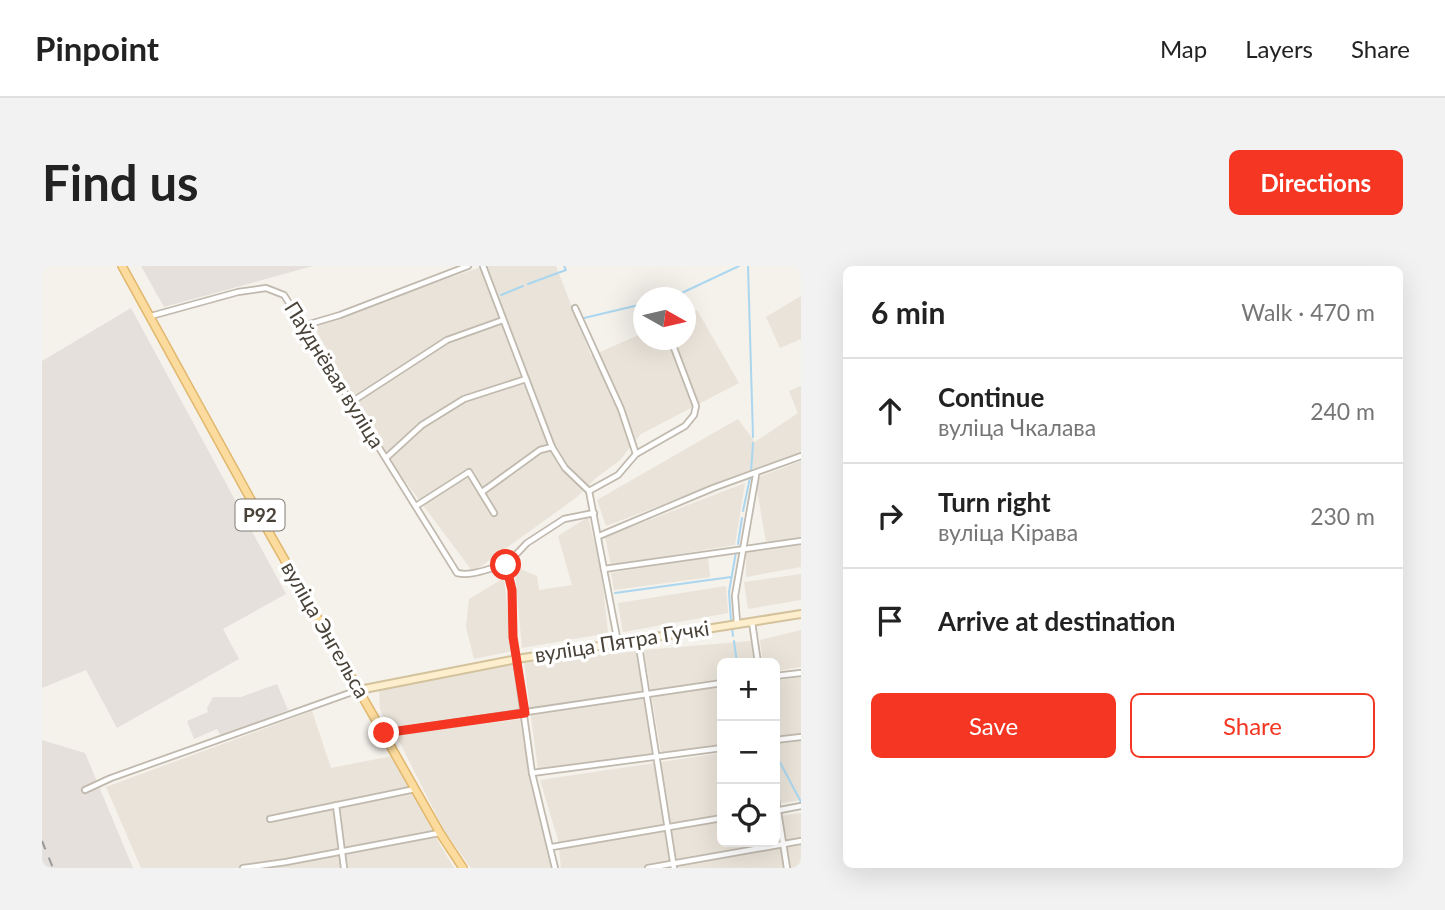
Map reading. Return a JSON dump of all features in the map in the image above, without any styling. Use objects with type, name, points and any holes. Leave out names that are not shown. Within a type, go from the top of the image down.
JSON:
[{"type":"main road","name":"Р92","points":[[122,266],[150,316]]},
{"type":"main road","name":"вуліца Энгельса","points":[[150,316],[415,789],[463,868]]},
{"type":"street","points":[[303,326],[468,266]]},
{"type":"street","points":[[483,268],[552,447],[565,468],[589,491],[618,643]]},
{"type":"street","name":"Паўднёвая вуліца","points":[[150,316],[237,292],[266,288],[284,295],[457,573],[467,576],[490,567],[506,565]]},
{"type":"street","points":[[575,308],[621,410],[636,454]]},
{"type":"street","points":[[350,403],[447,340],[503,320]]},
{"type":"street","points":[[589,491],[618,475],[636,454],[685,426],[694,415],[696,406],[675,350]]},
{"type":"street","points":[[386,458],[422,425],[464,399],[526,379]]},
{"type":"street","points":[[482,492],[540,450],[552,447]]},
{"type":"street","points":[[599,536],[713,488],[801,456]]},
{"type":"street","points":[[416,506],[469,472],[494,513]]},
{"type":"street","points":[[737,624],[735,596],[741,548],[756,474]]},
{"type":"street","points":[[555,868],[533,773],[513,637],[512,590],[506,565],[527,543],[564,519],[594,513]]},
{"type":"street","points":[[604,569],[801,541]]},
{"type":"street","name":"вуліца Пятра Гучкі","points":[[85,790],[111,778],[359,690],[517,659],[801,614]]},
{"type":"street","points":[[752,621],[757,658]]},
{"type":"street","points":[[638,640],[673,866]]},
{"type":"street","points":[[780,675],[801,673]]},
{"type":"street","points":[[384,733],[717,684]]},
{"type":"street","points":[[780,739],[801,737]]},
{"type":"street","points":[[533,773],[717,749]]},
{"type":"street","points":[[270,819],[415,789]]},
{"type":"street","points":[[336,805],[344,868]]},
{"type":"street","points":[[780,809],[801,806]]},
{"type":"street","points":[[552,847],[717,819]]},
{"type":"street","points":[[780,830],[788,868]]},
{"type":"street","points":[[243,868],[440,833]]},
{"type":"street","points":[[648,868],[673,866],[801,841]]},
{"type":"shaded area","points":[[141,266],[313,266],[164,307]]},
{"type":"shaded area","points":[[484,266],[556,266],[591,356],[633,337],[633,350],[696,350],[697,310],[739,383],[641,434],[619,461],[577,497],[473,572],[396,469],[313,325]]},
{"type":"shaded area","points":[[801,296],[801,339],[780,348],[766,317]]},
{"type":"shaded area","points":[[131,308],[286,594],[223,629],[239,659],[117,728],[86,670],[42,688],[42,361]]},
{"type":"shaded area","points":[[801,386],[801,452],[606,526],[597,500],[738,419],[755,442],[798,413],[789,391]]},
{"type":"shaded area","points":[[801,461],[801,538],[766,542],[756,484],[759,477]]},
{"type":"shaded area","points":[[745,483],[735,545],[611,565],[605,537]]},
{"type":"shaded area","points":[[588,517],[601,569],[608,633],[522,648],[516,567],[537,576],[539,590],[572,585],[558,536]]},
{"type":"shaded area","points":[[801,545],[801,567],[746,577],[746,552]]},
{"type":"shaded area","points":[[708,557],[710,577],[614,590],[611,573]]},
{"type":"shaded area","points":[[801,574],[801,600],[748,609],[744,582]]},
{"type":"shaded area","points":[[504,578],[512,651],[474,659],[466,627],[469,599]]},
{"type":"shaded area","points":[[726,586],[728,613],[623,632],[618,603]]},
{"type":"shaded area","points":[[801,630],[801,667],[780,670],[780,658],[762,658],[760,640]]},
{"type":"shaded area","points":[[751,641],[753,658],[717,658],[717,745],[661,753],[644,650]]},
{"type":"shaded area","points":[[636,651],[655,756],[538,770],[524,663]]},
{"type":"shaded area","points":[[514,664],[521,709],[390,729],[380,709],[379,690]]},
{"type":"shaded area","points":[[801,677],[801,800],[780,803],[780,721],[780,680]]},
{"type":"shaded area","points":[[277,684],[288,710],[221,736],[217,729],[194,739],[187,721],[208,712],[207,708],[213,697],[241,697]]},
{"type":"shaded area","points":[[312,711],[331,768],[392,756],[454,868],[141,868],[106,787]]},
{"type":"shaded area","points":[[522,719],[552,868],[471,868],[444,830],[396,735]]},
{"type":"shaded area","points":[[42,740],[85,753],[133,868],[42,868]]},
{"type":"shaded area","points":[[717,754],[717,847],[780,847],[780,842],[785,868],[561,868],[558,840],[540,780]]},
{"type":"shaded area","points":[[801,813],[801,868],[790,868],[780,816]]},
{"type":"waterway","points":[[528,284],[566,270],[564,266]]},
{"type":"waterway","points":[[694,287],[739,266]]},
{"type":"waterway","points":[[748,266],[753,437]]},
{"type":"waterway","points":[[501,295],[523,286]]},
{"type":"waterway","points":[[584,318],[633,306]]},
{"type":"waterway","points":[[751,472],[753,443]]},
{"type":"waterway","points":[[743,511],[750,478]]},
{"type":"waterway","points":[[738,544],[742,518]]},
{"type":"waterway","points":[[731,621],[729,592],[736,552]]},
{"type":"waterway","points":[[615,593],[731,577]]},
{"type":"waterway","points":[[732,628],[733,636]]},
{"type":"waterway","points":[[734,641],[736,658]]},
{"type":"waterway","points":[[780,762],[801,802]]},
{"type":"railway","points":[[42,841],[53,868]]},
{"type":"route","points":[[384,733],[525,713],[513,637],[512,590],[506,565]]}]
